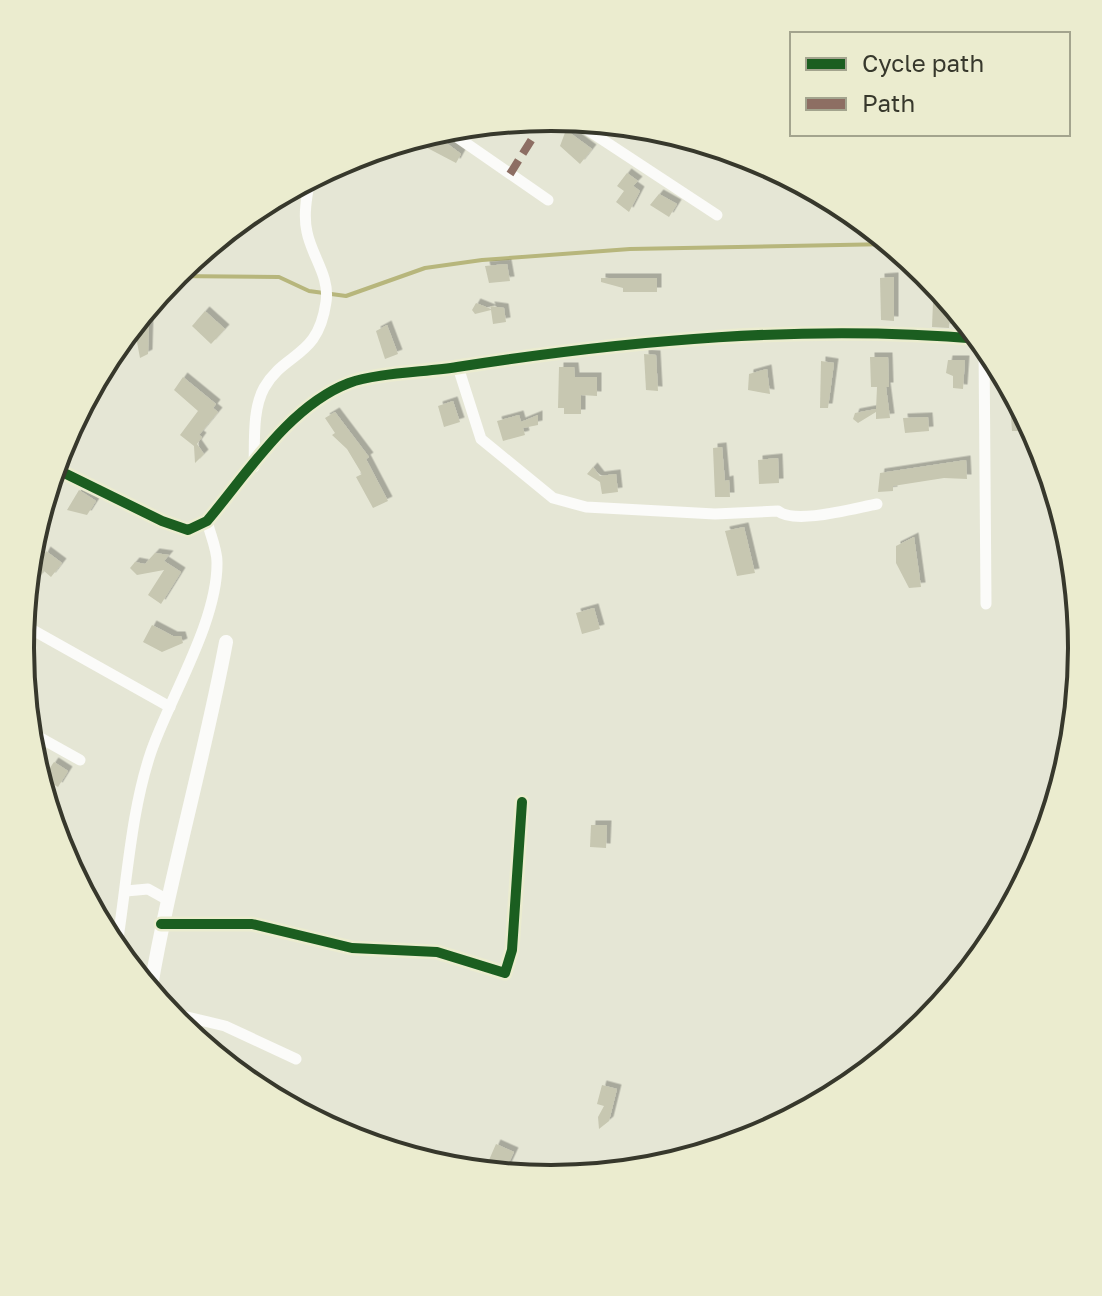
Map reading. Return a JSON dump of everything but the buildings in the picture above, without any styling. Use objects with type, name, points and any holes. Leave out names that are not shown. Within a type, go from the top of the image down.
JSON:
[{"type":"street","points":[[592,133],[717,215]]},
{"type":"street","points":[[460,139],[548,200]]},
{"type":"street","points":[[254,467],[257,412],[263,389],[281,368],[311,346],[326,303],[326,284],[306,232],[309,191]]},
{"type":"street","points":[[64,473],[162,521],[188,530],[207,521],[300,412],[349,383],[458,367],[757,334],[867,331],[966,340]]},
{"type":"street","points":[[983,365],[986,604]]},
{"type":"street","points":[[458,367],[481,439],[553,498],[586,507],[715,514],[778,511],[784,516],[811,516],[877,504]]},
{"type":"street","points":[[119,932],[141,789],[151,753],[195,652],[215,581],[218,560],[207,521]]},
{"type":"street","points":[[34,631],[170,707]]},
{"type":"street","points":[[152,977],[166,899],[212,719],[226,642]]},
{"type":"street","points":[[42,739],[80,760]]},
{"type":"street","points":[[161,924],[252,924],[352,948],[437,952],[505,973],[513,935],[522,802]]},
{"type":"street","points":[[126,891],[148,889],[166,899]]},
{"type":"street","points":[[189,1017],[225,1026],[296,1059]]},
{"type":"waterway","points":[[191,276],[279,277],[309,291],[346,296],[425,268],[482,260],[630,249],[874,244]]},
{"type":"marked path","points":[[510,174],[532,139]]},
{"type":"cycle path","points":[[64,473],[162,521],[188,530],[207,521],[288,424],[327,394],[360,380],[587,349],[718,337],[850,333],[965,338]]},
{"type":"cycle path","points":[[161,924],[252,924],[352,948],[437,952],[505,973],[512,950],[522,802]]}]
